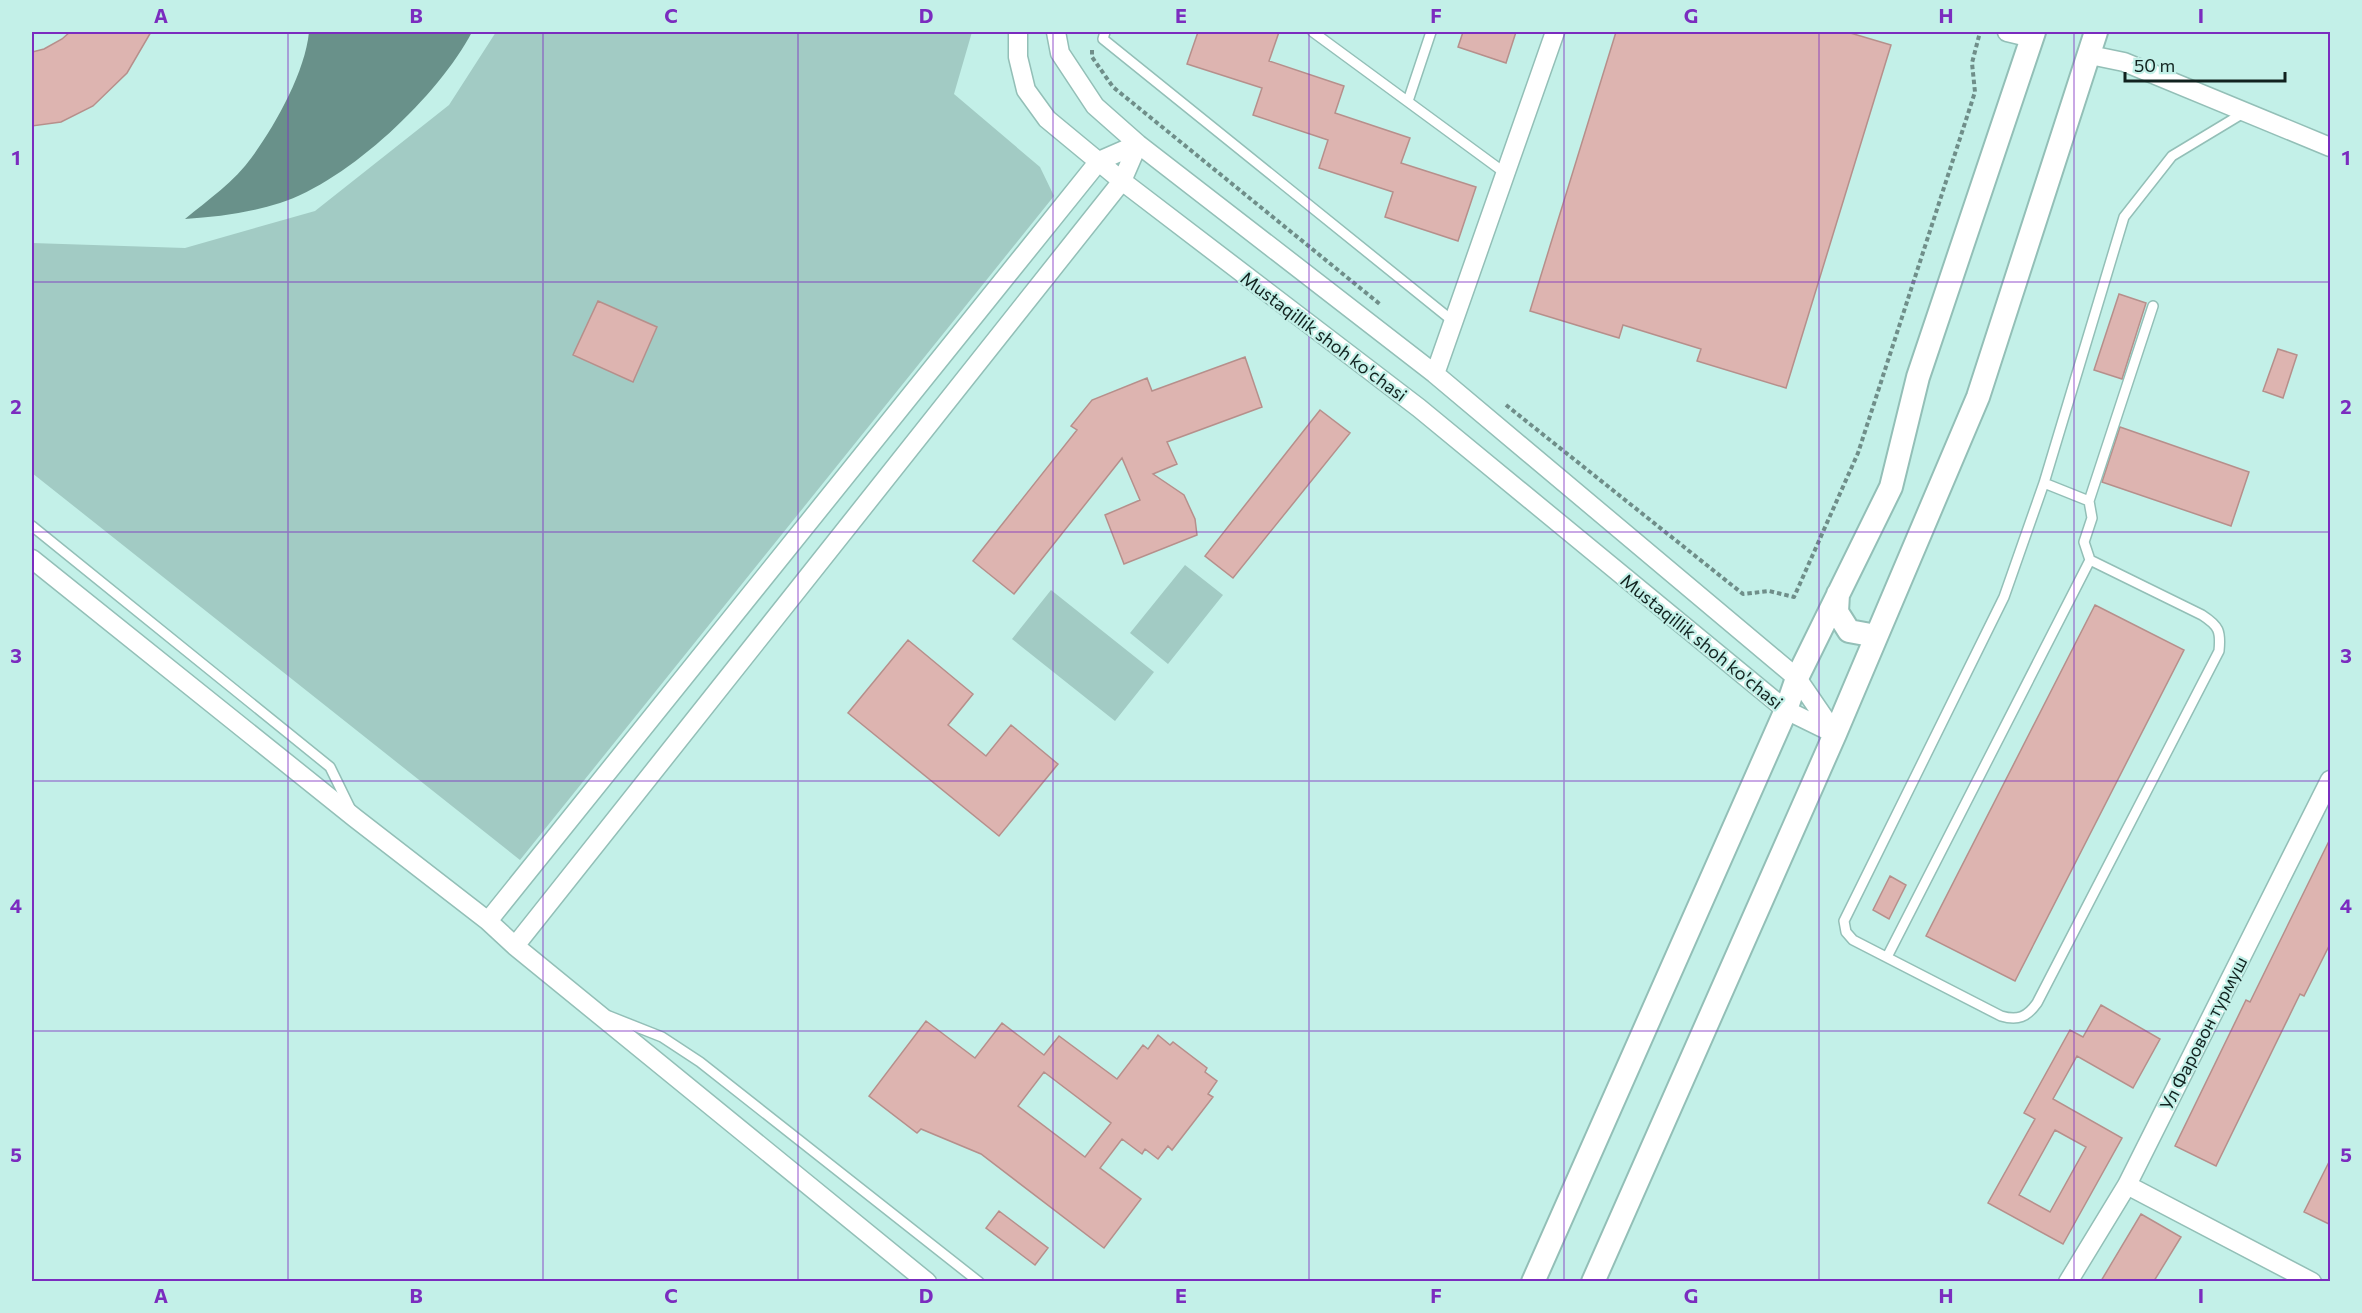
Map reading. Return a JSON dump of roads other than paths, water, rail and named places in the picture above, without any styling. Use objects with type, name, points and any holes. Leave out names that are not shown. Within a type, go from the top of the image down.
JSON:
[{"type":"street","name":"Mustaqillik shoh ko'chasi","points":[[1018,32],[1018,57],[1026,90],[1047,119],[1122,181],[1419,408],[1786,710],[1835,734]]},
{"type":"street","name":"Mustaqillik shoh ko'chasi","points":[[1056,32],[1060,53],[1095,106],[1138,144],[1436,374],[1797,678],[1835,734]]},
{"type":"street","points":[[1436,374],[1555,32]]},
{"type":"street","points":[[1533,1281],[1786,710],[1797,678],[1891,487],[1918,377],[2033,35],[2007,32]]},
{"type":"street","points":[[1593,1281],[1835,734],[1978,397],[2096,32]]},
{"type":"street","points":[[2090,55],[2124,62],[2331,147]]},
{"type":"street","points":[[488,921],[1099,161],[1138,144]]},
{"type":"street","points":[[515,946],[1122,181],[1138,144]]},
{"type":"street","points":[[32,559],[355,818],[488,921],[593,1010],[927,1281]]},
{"type":"street","points":[[1838,594],[1837,612],[1849,631],[1876,636]]},
{"type":"street","name":"Ул Фаровон турмуш","points":[[2068,1281],[2127,1185],[2331,780]]},
{"type":"street","points":[[2127,1185],[2312,1281]]},
{"type":"lane","points":[[1105,32],[1103,39],[1454,321]]},
{"type":"lane","points":[[1313,32],[1505,173]]},
{"type":"lane","points":[[1408,101],[1431,32]]},
{"type":"lane","points":[[2153,306],[2089,501],[2092,518],[2084,542],[2090,560],[2214,623],[2221,635],[2219,651],[2037,1003],[2028,1015],[2014,1020],[2001,1016],[1853,940],[1846,932],[1844,921],[2004,597],[2044,483],[2124,218],[2172,156],[2245,112]]},
{"type":"lane","points":[[2044,483],[2089,501]]},
{"type":"lane","points":[[32,526],[330,767],[355,818]]},
{"type":"lane","points":[[1887,957],[2090,560]]},
{"type":"lane","points":[[593,1010],[662,1037],[700,1062],[979,1281]]}]
